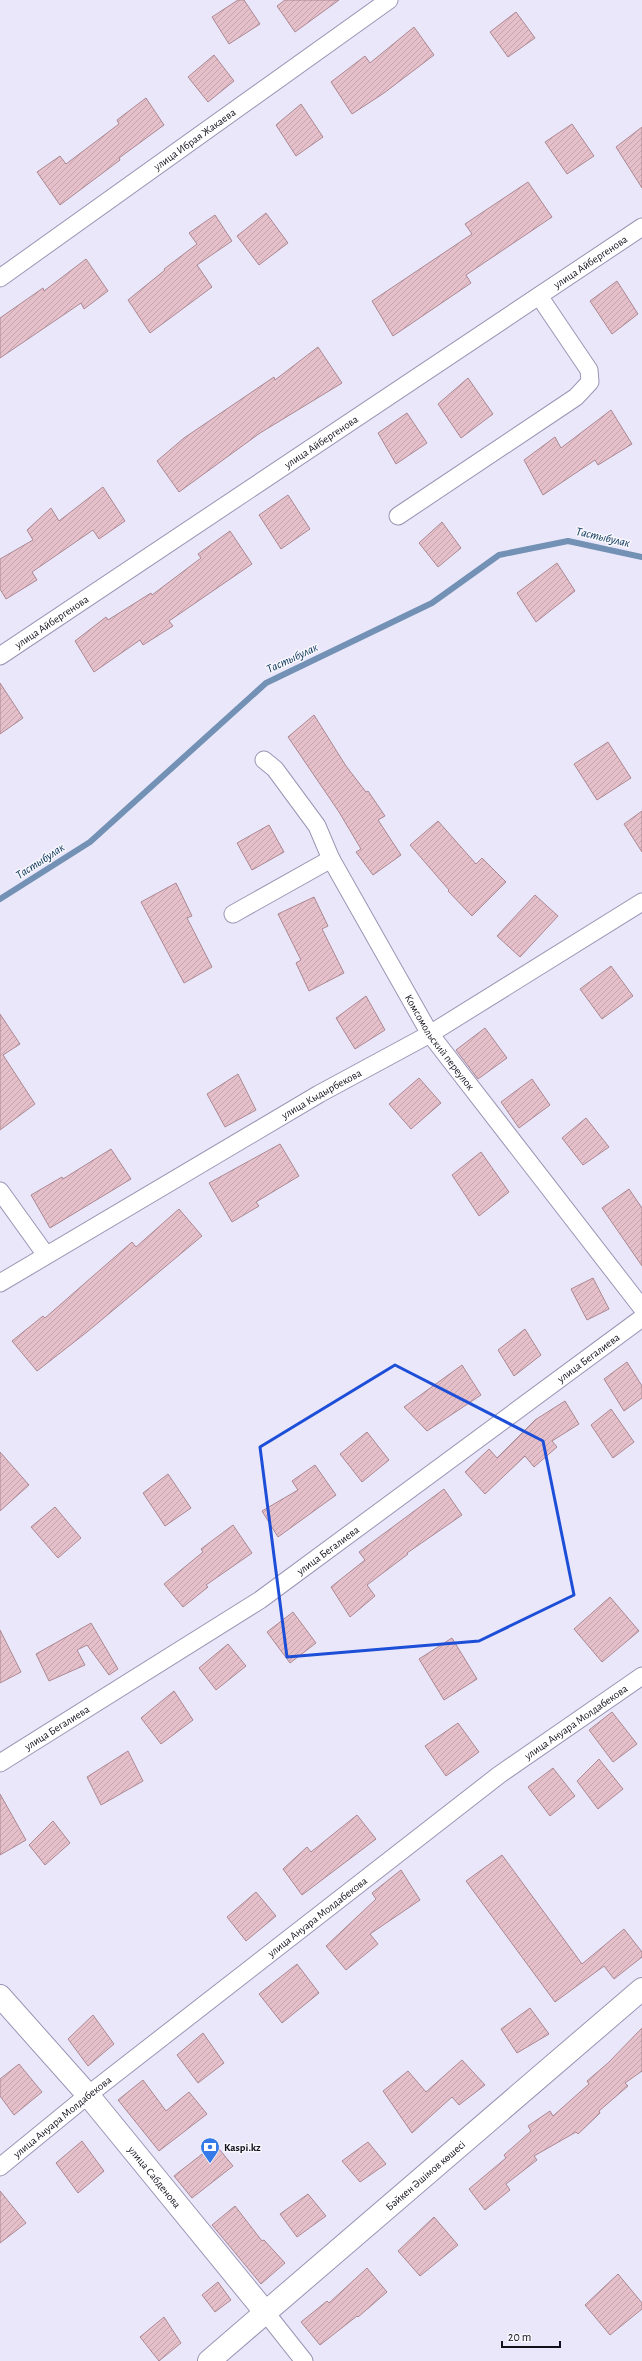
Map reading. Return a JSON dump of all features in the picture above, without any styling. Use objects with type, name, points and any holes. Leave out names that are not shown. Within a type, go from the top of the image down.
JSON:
[{"type":"main road","name":"Бәйкен Әшімов көшесі","points":[[209,2361],[642,1989]]},
{"type":"main road","name":"улица Сабденова","points":[[0,1996],[88,2095],[266,2313]]},
{"type":"street","name":"улица Ибрая Жакаева","points":[[0,278],[388,0]]},
{"type":"street","name":"улица Айбергенова","points":[[0,656],[642,227]]},
{"type":"street","points":[[398,516],[576,397],[590,382],[589,370],[539,296]]},
{"type":"street","name":"Комсомольский переулок","points":[[264,760],[275,769],[316,826],[331,860],[430,1034],[642,1308]]},
{"type":"street","points":[[234,914],[331,860]]},
{"type":"street","name":"улица Кыдырбекова","points":[[0,1283],[319,1094],[430,1034],[524,978],[642,902]]},
{"type":"street","points":[[0,1191],[46,1255]]},
{"type":"street","name":"улица Бегалиева","points":[[0,1763],[260,1600],[642,1318]]},
{"type":"street","name":"улица Ануара Молдабекова","points":[[0,2167],[88,2095],[499,1775],[642,1676]]},
{"type":"street","name":"улица Сабденова","points":[[266,2313],[304,2361]]},
{"type":"highlighted area","points":[[395,1365],[543,1441],[574,1595],[479,1641],[287,1657],[260,1447]]},
{"type":"building","points":[[238,0],[244,0],[260,24],[229,44],[212,17]]},
{"type":"building","points":[[285,0],[339,0],[295,32],[277,6]]},
{"type":"building","points":[[516,12],[535,38],[508,57],[490,32]]},
{"type":"building","points":[[414,27],[434,55],[384,93],[352,114],[331,82],[365,56],[370,63]]},
{"type":"building","points":[[214,55],[234,81],[208,102],[188,77]]},
{"type":"building","points":[[146,98],[164,125],[119,158],[120,160],[60,205],[37,172],[60,156],[66,164],[119,124],[117,120]]},
{"type":"building","points":[[301,104],[323,137],[296,156],[276,125]]},
{"type":"building","points":[[572,124],[594,156],[567,174],[545,142]]},
{"type":"building","points":[[642,127],[642,188],[616,147]]},
{"type":"building","points":[[528,182],[552,217],[466,275],[471,283],[393,336],[372,301],[472,234],[465,224]]},
{"type":"building","points":[[266,213],[288,243],[259,265],[237,236]]},
{"type":"building","points":[[215,215],[232,241],[197,265],[212,287],[150,333],[128,300],[165,270],[164,269],[197,244],[189,233]]},
{"type":"building","points":[[86,259],[108,291],[84,309],[81,303],[0,358],[0,318],[43,288],[44,291]]},
{"type":"building","points":[[617,281],[638,314],[612,334],[590,301]]},
{"type":"building","points":[[318,347],[342,383],[260,433],[179,492],[157,461],[184,438],[274,377],[275,380]]},
{"type":"building","points":[[468,378],[493,414],[461,438],[438,404]]},
{"type":"building","points":[[611,410],[632,444],[598,465],[595,460],[543,495],[524,460],[555,437],[561,448]]},
{"type":"building","points":[[407,413],[427,443],[396,464],[378,433]]},
{"type":"building","points":[[103,487],[125,521],[99,539],[93,530],[32,572],[37,580],[6,599],[0,589],[0,559],[33,540],[27,530],[51,508],[59,521]]},
{"type":"building","points":[[288,495],[310,529],[281,549],[259,515]]},
{"type":"building","points":[[442,522],[461,548],[438,567],[419,543]]},
{"type":"building","points":[[230,531],[252,564],[169,621],[173,626],[143,645],[140,640],[94,672],[75,641],[106,617],[108,620],[151,593],[152,595],[201,558],[198,554]]},
{"type":"building","points":[[557,563],[575,591],[536,622],[517,593]]},
{"type":"building","points":[[0,683],[23,718],[0,734]]},
{"type":"building","points":[[314,715],[346,766],[366,792],[368,791],[385,816],[378,820],[401,855],[373,875],[356,852],[361,849],[339,812],[288,737]]},
{"type":"building","points":[[608,742],[631,778],[597,800],[574,764]]},
{"type":"building","points":[[642,811],[642,852],[624,824]]},
{"type":"building","points":[[438,821],[476,864],[482,858],[506,882],[472,916],[448,891],[449,890],[410,845]]},
{"type":"building","points":[[269,825],[284,852],[252,870],[237,843]]},
{"type":"building","points":[[176,883],[192,916],[187,918],[212,967],[184,983],[141,902]]},
{"type":"building","points":[[535,895],[558,916],[520,957],[497,936]]},
{"type":"building","points":[[314,897],[328,926],[322,929],[344,973],[309,991],[296,963],[301,960],[278,914]]},
{"type":"building","points":[[611,966],[633,996],[602,1019],[580,989]]},
{"type":"building","points":[[366,996],[385,1030],[355,1049],[336,1018]]},
{"type":"building","points":[[0,1014],[20,1044],[3,1055],[35,1104],[0,1130]]},
{"type":"building","points":[[485,1028],[507,1058],[478,1079],[456,1050]]},
{"type":"building","points":[[238,1074],[256,1110],[225,1127],[207,1094]]},
{"type":"building","points":[[419,1078],[441,1103],[411,1129],[389,1104]]},
{"type":"building","points":[[532,1079],[550,1105],[519,1128],[501,1102]]},
{"type":"building","points":[[586,1118],[609,1147],[583,1165],[562,1138]]},
{"type":"building","points":[[280,1144],[299,1176],[256,1202],[259,1206],[232,1222],[209,1183]]},
{"type":"building","points":[[111,1149],[131,1179],[50,1228],[31,1195],[62,1177],[63,1179]]},
{"type":"building","points":[[481,1152],[509,1192],[479,1216],[452,1175]]},
{"type":"building","points":[[629,1189],[642,1208],[642,1266],[602,1208]]},
{"type":"building","points":[[179,1209],[202,1236],[87,1332],[37,1371],[12,1341],[43,1316],[45,1318],[132,1242],[136,1247]]},
{"type":"building","points":[[593,1278],[609,1309],[587,1320],[571,1289]]},
{"type":"building","points":[[525,1329],[541,1355],[514,1376],[498,1350]]},
{"type":"building","points":[[627,1362],[642,1386],[642,1398],[624,1411],[604,1379]]},
{"type":"building","points":[[462,1365],[481,1395],[427,1431],[404,1407]]},
{"type":"building","points":[[565,1401],[579,1424],[552,1441],[557,1447],[534,1467],[525,1456],[485,1494],[465,1472],[489,1449],[497,1458],[535,1420]]},
{"type":"building","points":[[611,1409],[634,1442],[613,1458],[591,1425]]},
{"type":"building","points":[[367,1432],[389,1460],[362,1482],[340,1454]]},
{"type":"building","points":[[0,1452],[29,1485],[0,1511]]},
{"type":"building","points":[[315,1465],[336,1495],[278,1537],[262,1511],[298,1490],[292,1481]]},
{"type":"building","points":[[168,1474],[191,1508],[165,1526],[143,1493]]},
{"type":"building","points":[[444,1489],[462,1515],[407,1553],[408,1554],[367,1585],[375,1596],[350,1617],[331,1587],[365,1560],[359,1552]]},
{"type":"building","points":[[55,1507],[81,1538],[58,1558],[31,1527]]},
{"type":"building","points":[[233,1525],[252,1553],[206,1585],[208,1587],[183,1607],[164,1584],[203,1552],[201,1549]]},
{"type":"building","points":[[610,1597],[639,1631],[602,1662],[574,1629]]},
{"type":"building","points":[[293,1612],[316,1643],[290,1663],[267,1632]]},
{"type":"building","points":[[91,1623],[118,1669],[109,1675],[87,1645],[77,1650],[85,1665],[49,1681],[36,1654]]},
{"type":"building","points":[[0,1630],[21,1672],[0,1683]]},
{"type":"building","points":[[452,1638],[477,1679],[444,1700],[419,1659]]},
{"type":"building","points":[[228,1644],[246,1666],[216,1690],[199,1668]]},
{"type":"building","points":[[174,1691],[193,1720],[161,1744],[141,1718]]},
{"type":"building","points":[[612,1712],[637,1744],[613,1762],[589,1730]]},
{"type":"building","points":[[458,1723],[479,1752],[446,1776],[425,1746]]},
{"type":"building","points":[[128,1751],[143,1781],[101,1805],[87,1777]]},
{"type":"building","points":[[599,1759],[623,1789],[598,1809],[577,1781]]},
{"type":"building","points":[[553,1768],[575,1796],[550,1816],[528,1787]]},
{"type":"building","points":[[0,1794],[26,1840],[0,1855]]},
{"type":"building","points":[[357,1815],[376,1839],[302,1895],[283,1869],[307,1847],[311,1852]]},
{"type":"building","points":[[53,1821],[70,1843],[45,1865],[29,1845]]},
{"type":"building","points":[[502,1855],[582,1964],[624,1929],[642,1952],[642,1957],[614,1979],[604,1966],[555,2002],[466,1881]]},
{"type":"building","points":[[401,1870],[420,1900],[370,1934],[378,1944],[346,1970],[326,1946],[376,1899],[372,1893]]},
{"type":"building","points":[[256,1892],[276,1916],[246,1941],[227,1917]]},
{"type":"building","points":[[297,1964],[319,1993],[282,2023],[259,1994]]},
{"type":"building","points":[[530,2008],[549,2034],[517,2053],[501,2029]]},
{"type":"building","points":[[93,2015],[114,2044],[88,2066],[68,2039]]},
{"type":"building","points":[[642,2028],[642,2071],[625,2083],[628,2086],[599,2111],[600,2113],[578,2134],[576,2132],[534,2156],[537,2160],[506,2184],[510,2190],[485,2210],[469,2189],[506,2158],[504,2155],[531,2131],[528,2126],[550,2111],[553,2116],[589,2084],[587,2081],[608,2063]]},
{"type":"building","points":[[203,2033],[224,2063],[198,2083],[177,2055]]},
{"type":"building","points":[[462,2060],[485,2085],[459,2105],[452,2097],[412,2133],[383,2091],[408,2071],[426,2092]]},
{"type":"building","points":[[19,2064],[42,2092],[14,2115],[0,2096],[0,2079]]},
{"type":"building","points":[[143,2080],[166,2111],[189,2092],[207,2114],[159,2151],[118,2100]]},
{"type":"building","points":[[82,2141],[104,2171],[78,2193],[56,2163]]},
{"type":"building","points":[[368,2142],[386,2164],[360,2182],[342,2161]]},
{"type":"building","points":[[215,2144],[233,2166],[192,2198],[174,2176]]},
{"type":"building","points":[[0,2191],[26,2223],[0,2243]]},
{"type":"building","points":[[308,2194],[326,2216],[297,2237],[280,2214]]},
{"type":"building","points":[[235,2206],[262,2241],[264,2240],[285,2263],[261,2284],[212,2225]]},
{"type":"building","points":[[434,2217],[458,2245],[420,2276],[398,2251]]},
{"type":"building","points":[[367,2268],[387,2292],[358,2317],[357,2316],[320,2345],[301,2322],[327,2301],[329,2303]]},
{"type":"building","points":[[618,2274],[642,2303],[642,2309],[610,2335],[585,2305]]},
{"type":"building","points":[[218,2282],[231,2300],[215,2312],[202,2295]]},
{"type":"building","points":[[164,2317],[181,2343],[159,2361],[140,2337]]},
{"type":"waterway","name":"Тастыбулак","points":[[0,899],[90,842],[266,683],[432,603],[499,555],[568,541],[642,557]]},
{"type":"place","name":"Kaspi.kz","points":[[210,2164]]}]
